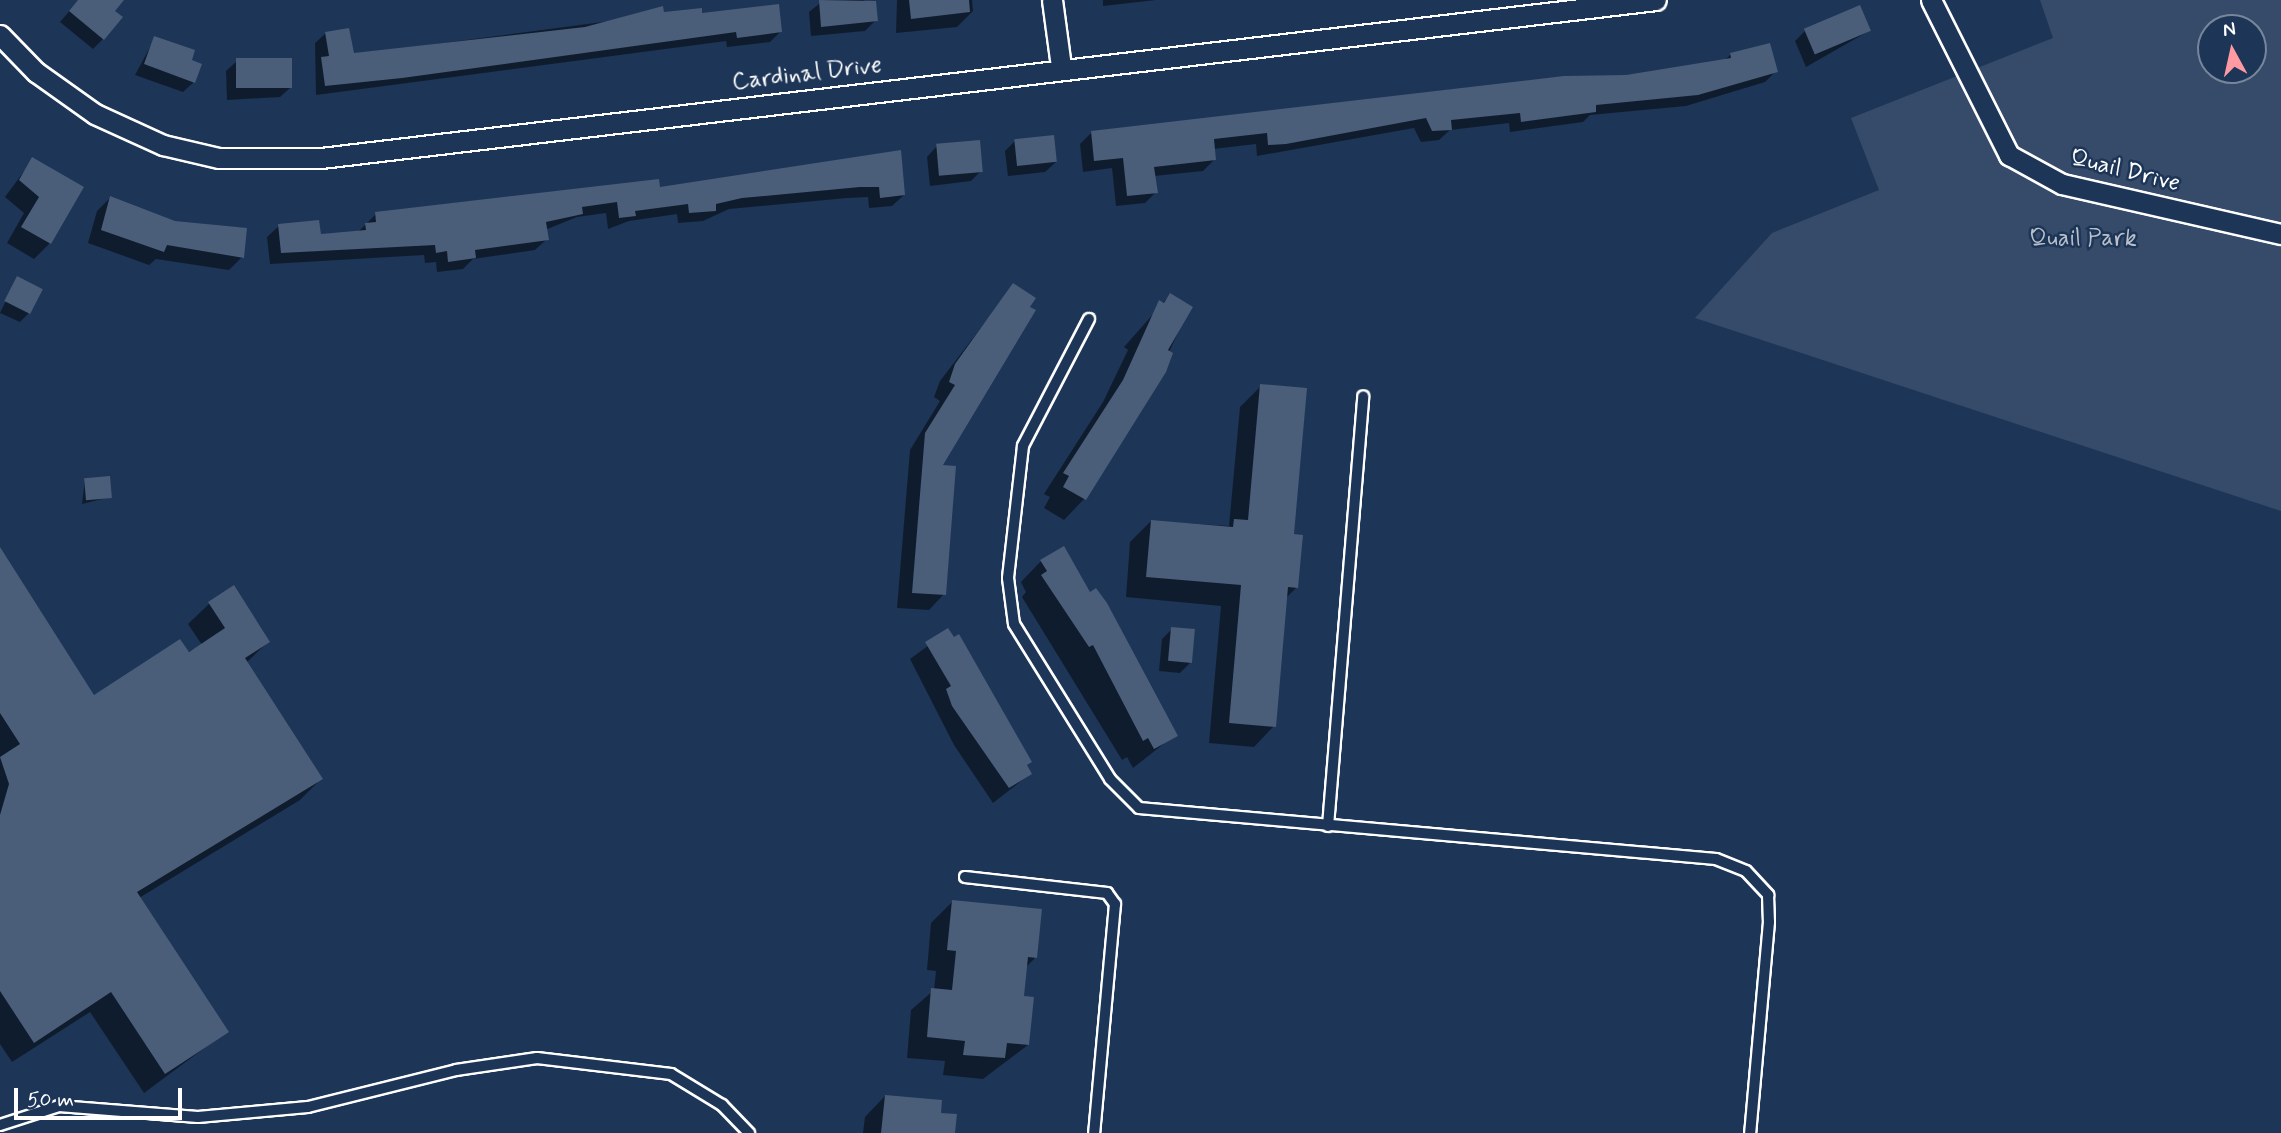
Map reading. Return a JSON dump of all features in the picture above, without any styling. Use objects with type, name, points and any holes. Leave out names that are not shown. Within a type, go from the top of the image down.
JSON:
[{"type":"street","points":[[1052,0],[1061,67]]},
{"type":"street","name":"Cardinal Drive","points":[[0,35],[36,72],[95,114],[163,145],[219,158],[321,158],[1061,67],[1656,0]]},
{"type":"street","name":"Quail Drive","points":[[1931,0],[2008,155],[2063,184],[2281,234]]},
{"type":"lane","points":[[1089,319],[1023,446],[1007,578],[1014,624],[1085,743],[1139,807],[1716,859],[1746,871],[1768,895],[1769,922],[1750,1133]]},
{"type":"lane","points":[[1328,826],[1363,396]]},
{"type":"lane","points":[[965,877],[1107,893],[1115,904],[1094,1133]]},
{"type":"lane","points":[[0,1125],[59,1105],[198,1118],[308,1107],[456,1070],[537,1058],[671,1074],[722,1105],[750,1133]]},
{"type":"green space","name":"Quail Park","points":[[2040,0],[2281,0],[2281,511],[1695,318],[1772,233],[1879,190],[1851,118],[2053,38]]},
{"type":"building","points":[[78,0],[124,0],[115,11],[123,17],[104,40],[69,11]]},
{"type":"building","points":[[819,0],[876,1],[878,21],[821,27]]},
{"type":"building","points":[[909,0],[969,0],[970,12],[911,19]]},
{"type":"building","points":[[779,4],[782,32],[737,38],[736,32],[325,86],[321,57],[329,56],[325,32],[349,28],[354,53],[585,27],[663,6],[664,12],[702,8],[702,13]]},
{"type":"building","points":[[1860,5],[1871,31],[1815,55],[1804,29]]},
{"type":"building","points":[[154,36],[195,50],[192,60],[202,64],[195,83],[144,64]]},
{"type":"building","points":[[1770,43],[1778,72],[1698,95],[1596,105],[1596,112],[1521,122],[1520,113],[1451,120],[1452,130],[1432,131],[1426,118],[1286,144],[1268,145],[1267,133],[1214,139],[1216,160],[1154,167],[1158,193],[1127,196],[1123,158],[1094,161],[1091,131],[1564,76],[1626,75],[1731,58],[1730,53]]},
{"type":"building","points":[[236,58],[292,58],[292,88],[236,88]]},
{"type":"building","points":[[1054,135],[1057,162],[1017,166],[1014,139]]},
{"type":"building","points":[[980,140],[983,172],[939,176],[936,144]]},
{"type":"building","points":[[901,150],[905,195],[880,198],[879,187],[860,187],[742,198],[716,204],[716,211],[689,213],[688,204],[635,211],[636,216],[619,218],[617,202],[582,207],[583,214],[546,222],[549,240],[475,250],[476,258],[448,262],[447,251],[436,253],[435,245],[281,253],[278,224],[319,220],[321,234],[366,230],[365,223],[376,222],[375,212],[659,179],[660,187]]},
{"type":"building","points":[[32,157],[84,187],[51,244],[21,227],[39,197],[19,180]]},
{"type":"building","points":[[110,196],[175,221],[247,228],[244,258],[167,245],[164,252],[101,230]]},
{"type":"building","points":[[17,276],[43,289],[30,314],[4,301]]},
{"type":"building","points":[[1013,283],[1036,298],[1030,307],[1036,310],[943,465],[956,466],[946,595],[912,593],[925,433],[955,385],[949,382],[955,364]]},
{"type":"building","points":[[1170,293],[1193,307],[1168,350],[1173,353],[1166,372],[1086,500],[1063,487],[1069,476],[1063,473],[1123,380],[1159,300],[1164,303]]},
{"type":"building","points":[[1260,384],[1307,388],[1294,534],[1303,535],[1298,588],[1288,587],[1276,727],[1229,723],[1241,585],[1146,577],[1151,520],[1233,527],[1234,519],[1248,520]]},
{"type":"building","points":[[110,476],[112,498],[86,500],[84,478]]},
{"type":"building","points":[[1064,546],[1090,592],[1096,588],[1107,603],[1178,736],[1154,749],[1148,738],[1143,741],[1093,645],[1089,647],[1041,575],[1047,571],[1040,560]]},
{"type":"building","points":[[0,547],[94,695],[180,639],[189,652],[225,628],[208,602],[234,585],[270,642],[245,658],[323,779],[137,892],[229,1032],[165,1074],[111,992],[34,1043],[0,991],[0,815],[9,784],[0,757],[20,744],[0,713]]},
{"type":"building","points":[[1171,627],[1195,629],[1192,663],[1168,661]]},
{"type":"building","points":[[948,628],[954,637],[959,634],[1032,762],[1027,765],[1032,774],[1009,788],[952,706],[946,689],[951,686],[925,642]]},
{"type":"building","points":[[952,900],[1042,909],[1037,958],[1028,957],[1024,996],[1034,997],[1029,1045],[1007,1043],[1005,1058],[963,1055],[965,1041],[927,1037],[931,988],[952,990],[956,951],[947,950]]},
{"type":"building","points":[[885,1095],[942,1100],[941,1113],[957,1114],[955,1133],[881,1133]]}]
